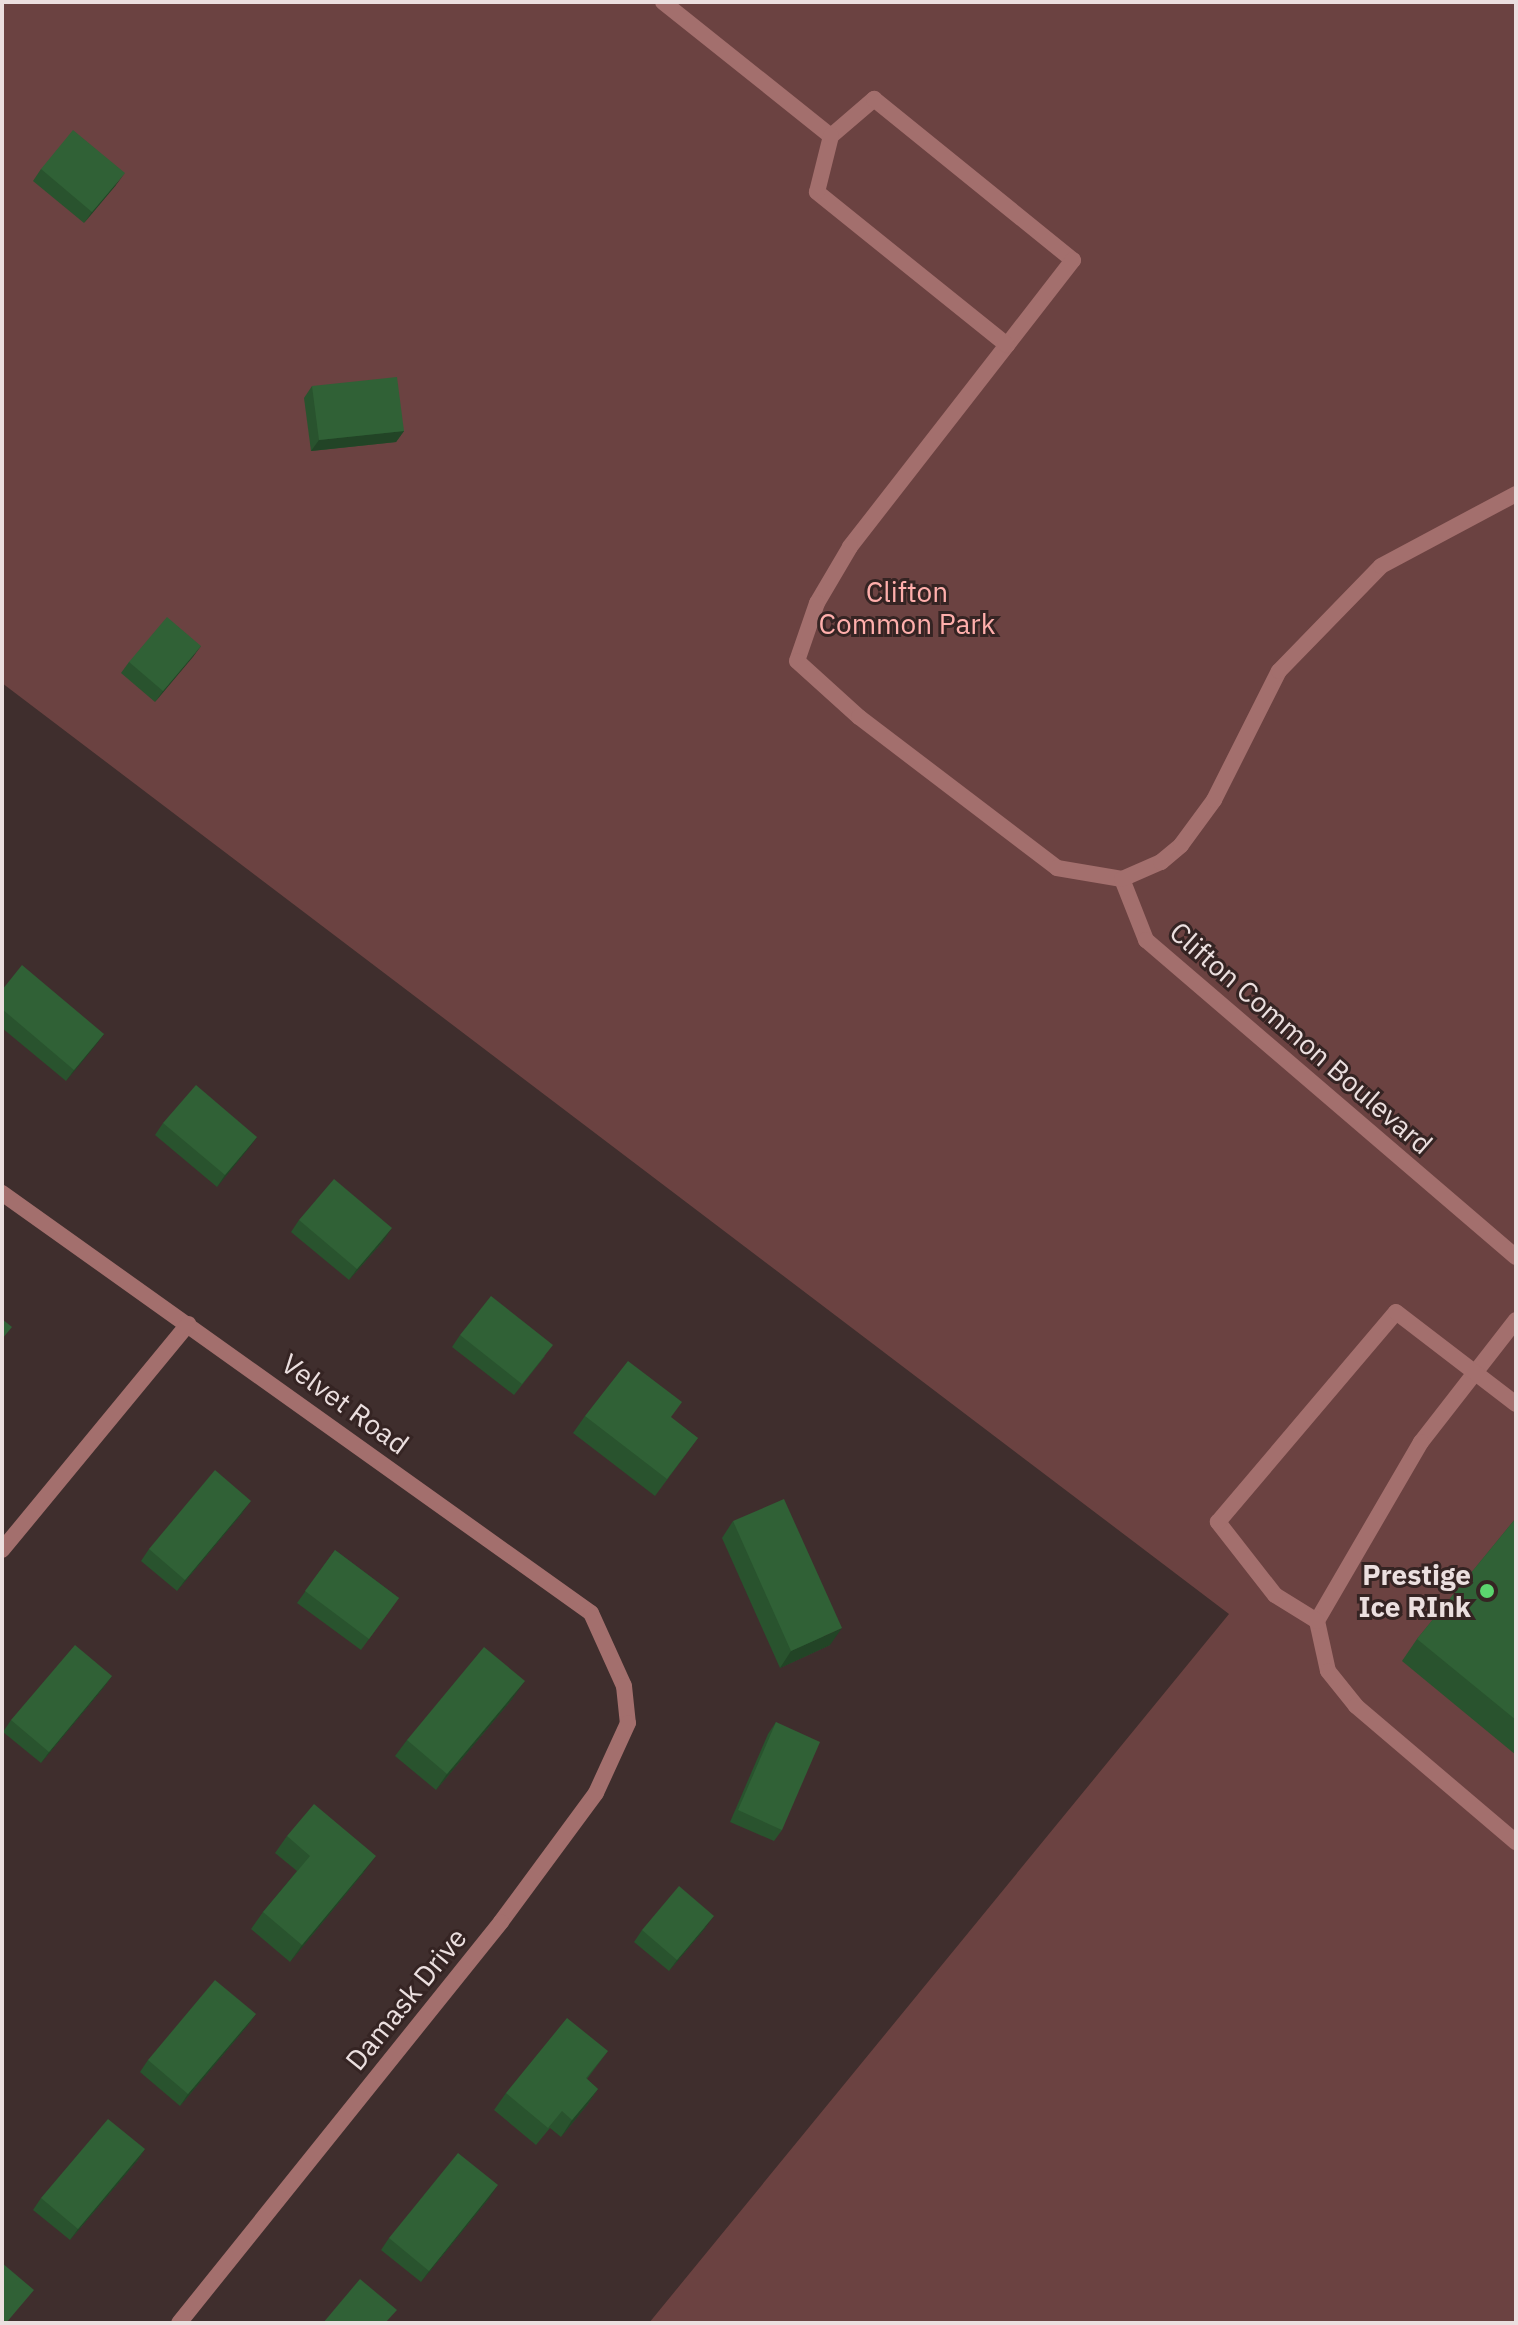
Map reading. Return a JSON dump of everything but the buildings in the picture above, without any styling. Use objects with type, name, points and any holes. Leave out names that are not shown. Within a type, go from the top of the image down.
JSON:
[{"type":"street","points":[[663,2],[831,136]]},
{"type":"street","points":[[1007,345],[817,192],[831,136],[874,99],[1073,260],[1007,345],[850,547],[817,603],[797,661],[859,717],[1057,868],[1122,879],[1161,862],[1181,845],[1214,800],[1279,671],[1381,566],[1516,494]]},
{"type":"street","name":"Clifton Common Boulevard","points":[[1122,879],[1146,940],[1516,1257]]},
{"type":"street","name":"Velvet Road","points":[[2,1193],[591,1613],[612,1649],[624,1686]]},
{"type":"street","points":[[1317,1621],[1275,1595],[1218,1522],[1396,1312],[1516,1404]]},
{"type":"street","points":[[1516,1320],[1421,1442],[1380,1520],[1317,1621],[1328,1671],[1356,1706],[1516,1842]]},
{"type":"street","points":[[2,1550],[188,1324]]},
{"type":"street","name":"Damask Drive","points":[[179,2323],[501,1922],[596,1793],[628,1723],[624,1686]]},
{"type":"green space","name":"Clifton Common Park","points":[[2,2],[1516,2],[1516,2323],[649,2323],[1229,1614],[2,683]]},
{"type":"place","name":"Prestige Ice RInk","points":[[1487,1591]]}]
